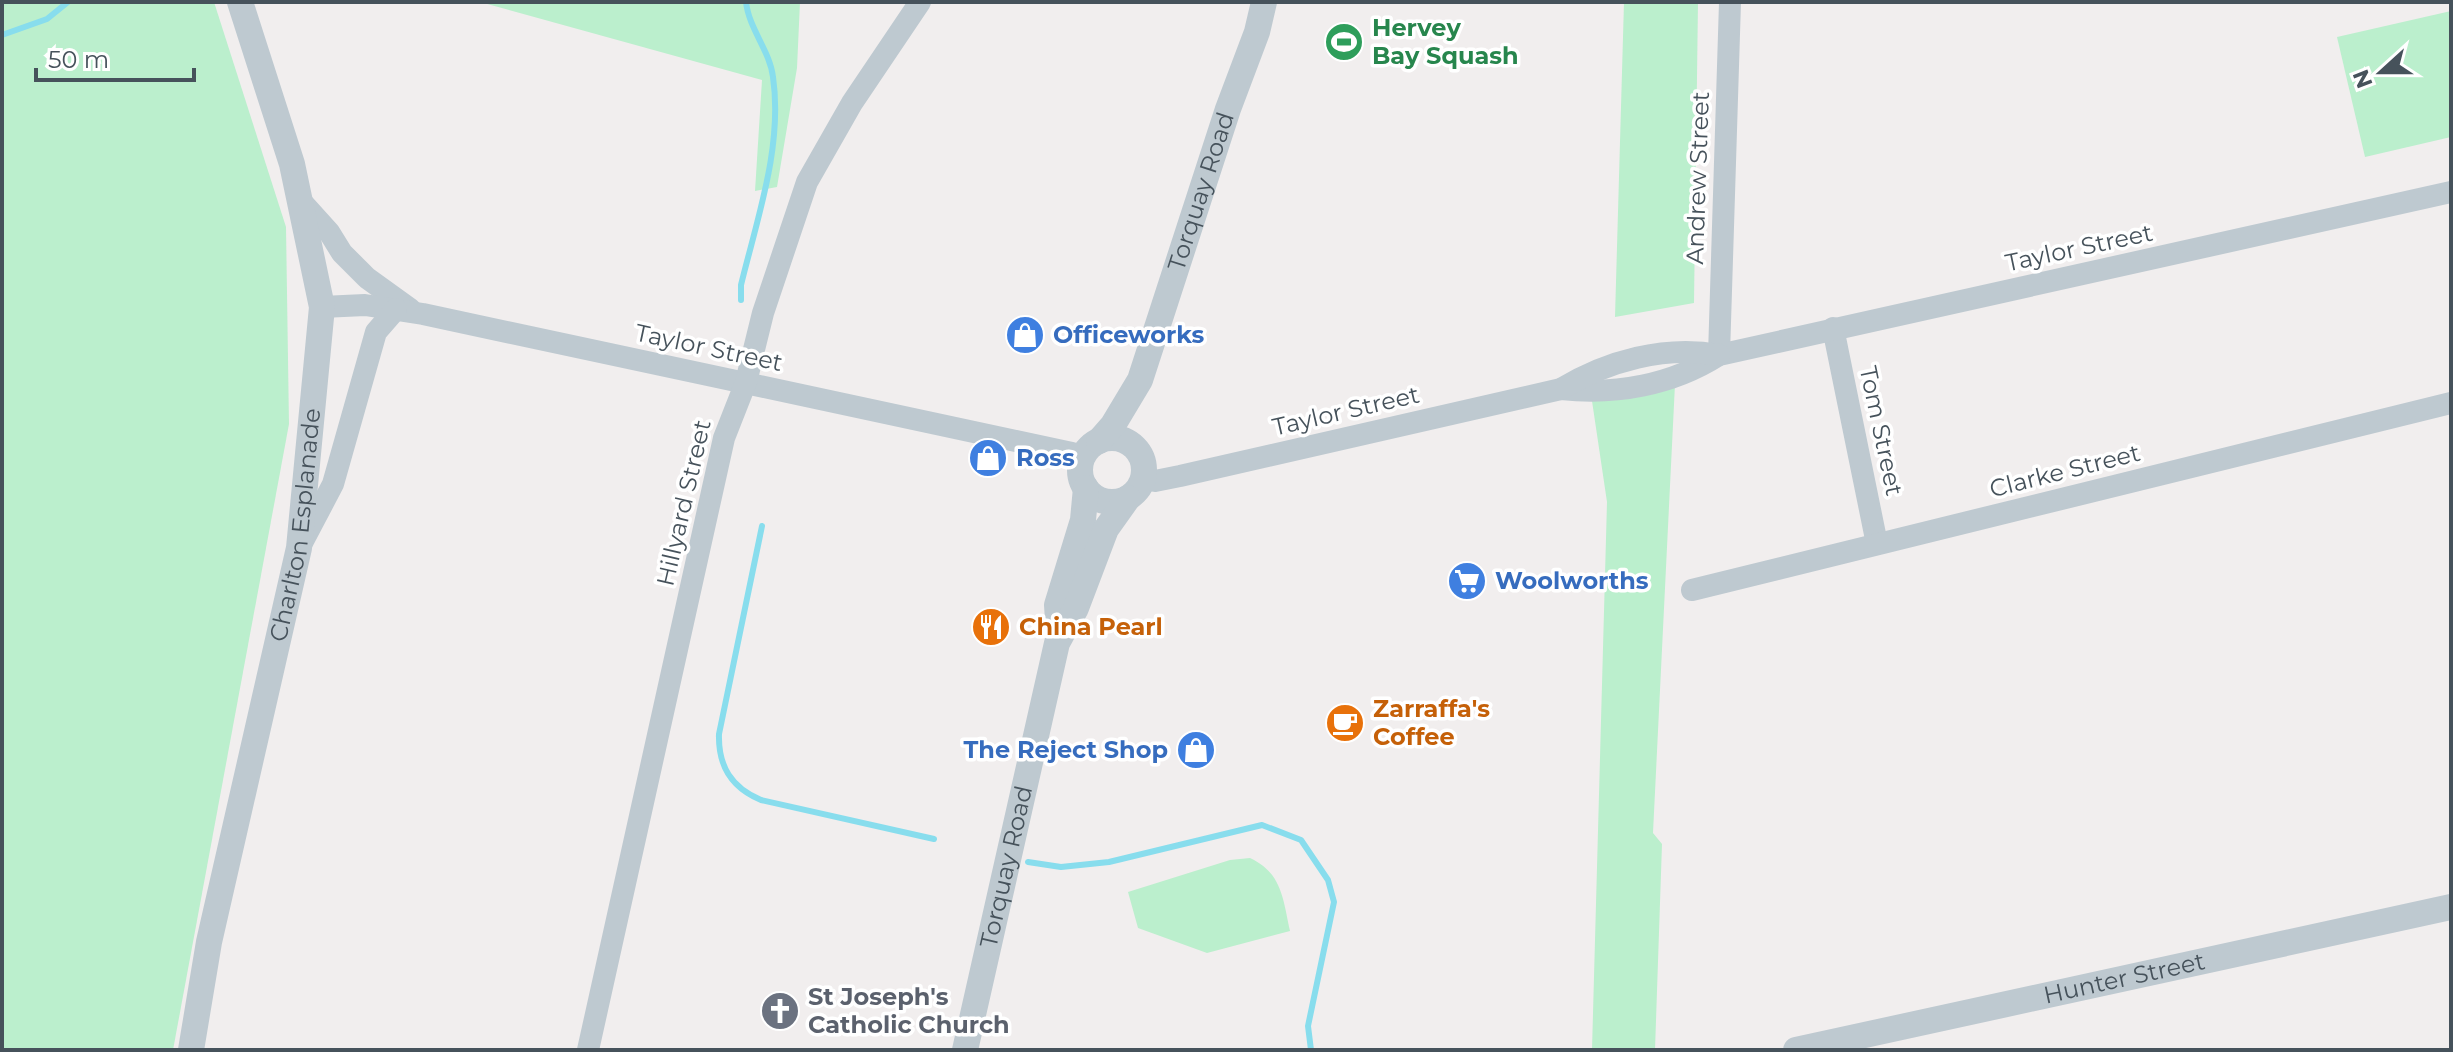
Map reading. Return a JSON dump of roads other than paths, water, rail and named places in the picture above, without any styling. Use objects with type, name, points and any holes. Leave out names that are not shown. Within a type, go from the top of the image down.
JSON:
[{"type":"street","name":"Charlton Esplanade","points":[[191,1050],[209,942],[299,548],[322,307],[301,201],[260,56],[240,2]]},
{"type":"street","name":"Hillyard Street","points":[[588,1050],[725,435],[746,382],[763,313],[807,182],[852,103],[920,2]]},
{"type":"street","name":"Torquay Road","points":[[1090,450],[1113,425],[1140,380],[1228,109],[1257,32],[1264,2]]},
{"type":"street","name":"Andrew Street","points":[[1719,355],[1730,2]]},
{"type":"street","name":"Taylor Street","points":[[1135,488],[1561,389],[1603,391],[1661,382],[1689,372],[1719,355],[2451,192]]},
{"type":"street","points":[[299,548],[333,484],[376,332],[405,310],[342,253],[329,232],[301,201]]},
{"type":"street","name":"Taylor Street","points":[[322,307],[365,305],[405,310],[1072,453],[1090,450]]},
{"type":"street","name":"Tom Street","points":[[1833,328],[1877,544]]},
{"type":"street","name":"Torquay Road","points":[[1138,451],[1140,380]]},
{"type":"street","name":"Clarke Street","points":[[1692,590],[2451,403]]},
{"type":"street","points":[[1120,439],[1138,451],[1144,469],[1135,488],[1101,500],[1086,488],[1082,479],[1090,450],[1120,439]]},
{"type":"street","name":"Torquay Road","points":[[965,1050],[1059,638],[1057,605],[1083,520],[1086,488]]},
{"type":"street","name":"Torquay Road","points":[[1059,638],[1076,608],[1089,566],[1106,529],[1135,488]]},
{"type":"street","name":"Hunter Street","points":[[1796,1050],[1838,1045],[2451,907]]},
{"type":"waterway","points":[[2,35],[47,19],[68,2]]},
{"type":"waterway","points":[[741,300],[741,285],[767,182],[775,103],[771,67],[746,2]]},
{"type":"waterway","points":[[762,526],[719,734],[724,766],[735,783],[761,800],[934,839]]},
{"type":"waterway","points":[[1028,862],[1061,867],[1109,862],[1262,825],[1301,840],[1328,880],[1334,902],[1308,1026],[1311,1050]]},
{"type":"place","name":"Hervey Bay Squash","points":[[1344,42]]},
{"type":"place","name":"Officeworks","points":[[1025,335]]},
{"type":"place","name":"Ross","points":[[988,458]]},
{"type":"place","name":"Woolworths","points":[[1467,581]]},
{"type":"place","name":"China Pearl","points":[[991,627]]},
{"type":"place","name":"Zarraffa's Coffee","points":[[1345,723]]},
{"type":"place","name":"The Reject Shop","points":[[1196,750]]},
{"type":"place","name":"St Joseph's Catholic Church","points":[[780,1011]]}]
